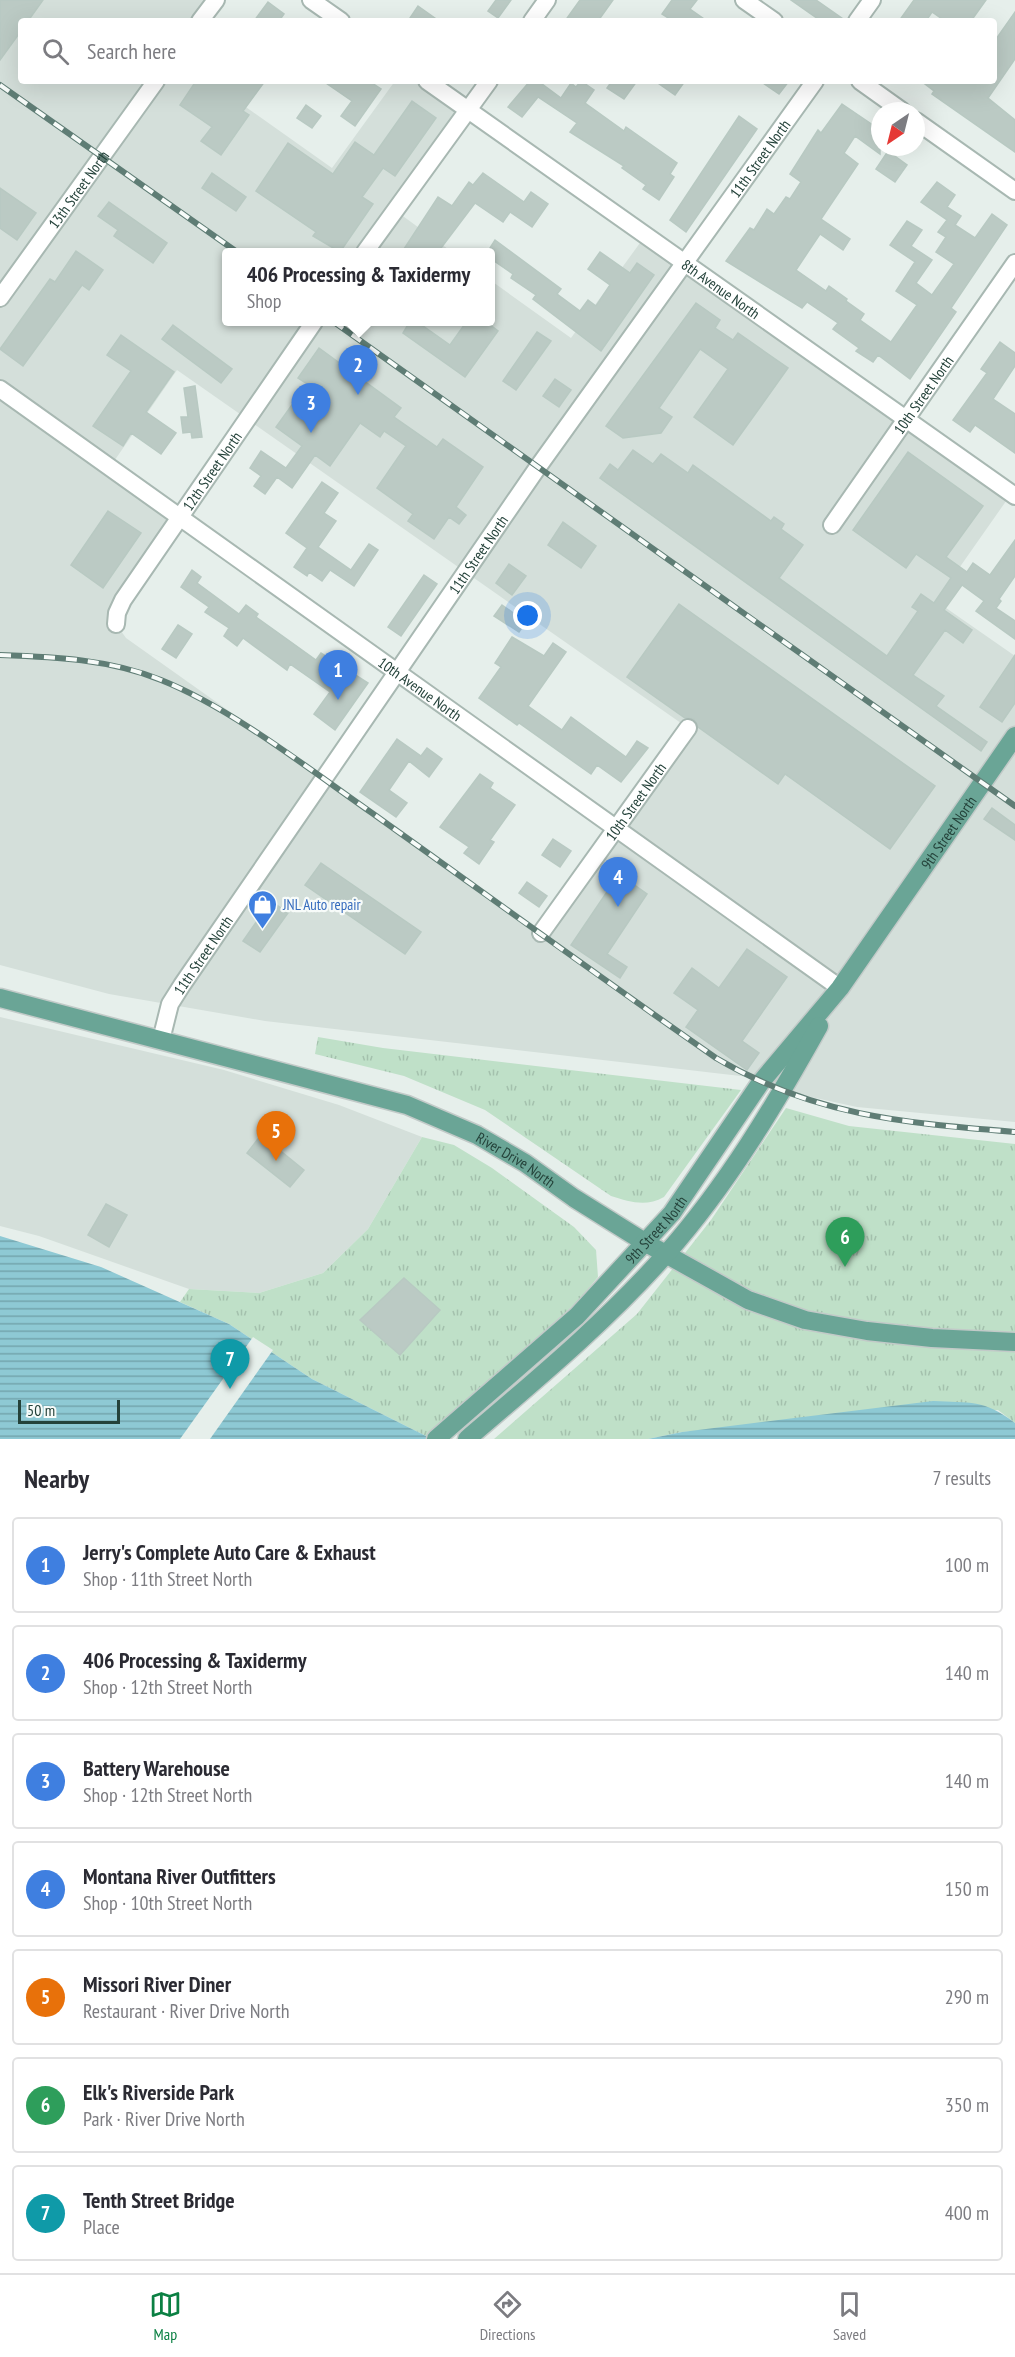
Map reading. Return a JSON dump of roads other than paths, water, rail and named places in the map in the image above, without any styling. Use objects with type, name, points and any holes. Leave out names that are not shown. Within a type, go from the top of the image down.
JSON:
[{"type":"main road","name":"9th Street North","points":[[436,1439],[577,1316],[672,1213],[761,1082],[840,988],[1015,736]]},
{"type":"main road","name":"9th Street North","points":[[467,1439],[541,1375],[667,1254],[708,1202],[783,1091],[840,988]]},
{"type":"main road","name":"River Drive North","points":[[0,998],[407,1105],[477,1134],[525,1162],[574,1198],[646,1243],[748,1300],[805,1320],[867,1332],[1015,1342]]},
{"type":"street","points":[[202,18],[216,0]]},
{"type":"street","points":[[311,0],[337,18]]},
{"type":"street","points":[[534,18],[547,0]]},
{"type":"street","points":[[744,0],[770,18]]},
{"type":"street","points":[[859,18],[872,0]]},
{"type":"street","name":"13th Street North","points":[[0,298],[154,84]]},
{"type":"street","name":"8th Avenue North","points":[[431,84],[1015,496]]},
{"type":"street","points":[[368,248],[487,84]]},
{"type":"street","name":"11th Street North","points":[[161,1040],[170,1004],[183,984],[538,467],[813,84]]},
{"type":"street","points":[[864,84],[889,102]]},
{"type":"street","points":[[925,127],[1015,191]]},
{"type":"street","name":"10th Street North","points":[[832,525],[1015,263]]},
{"type":"street","name":"12th Street North","points":[[116,624],[117,613],[123,600],[311,326]]},
{"type":"street","name":"10th Avenue North","points":[[0,389],[840,988]]},
{"type":"street","name":"10th Street North","points":[[541,933],[688,728]]},
{"type":"water","points":[[0,1236],[101,1267],[229,1324],[312,1379],[432,1439],[0,1439]]},
{"type":"water","points":[[933,1401],[976,1404],[994,1410],[1015,1423],[1015,1439],[648,1439],[682,1432]]},
{"type":"railway","points":[[0,85],[231,248]]},
{"type":"railway","points":[[340,326],[1015,806]]},
{"type":"railway","points":[[0,655],[102,663],[161,680],[215,706],[296,759],[716,1058],[752,1077],[825,1105],[861,1113],[936,1125],[1015,1132]]},
{"type":"place","name":"406 Processing & Taxidermy","points":[[358,395]]},
{"type":"place","name":"Battery Warehouse","points":[[311,433]]},
{"type":"place","name":"Jerry's Complete Auto Care & Exhaust","points":[[338,700]]},
{"type":"place","name":"Montana River Outfitters","points":[[618,907]]},
{"type":"place","name":"JNL Auto repair","points":[[262,930]]},
{"type":"place","name":"Missori River Diner","points":[[276,1161]]},
{"type":"place","name":"Elk's Riverside Park","points":[[845,1267]]},
{"type":"place","name":"Tenth Street Bridge","points":[[230,1389]]}]
